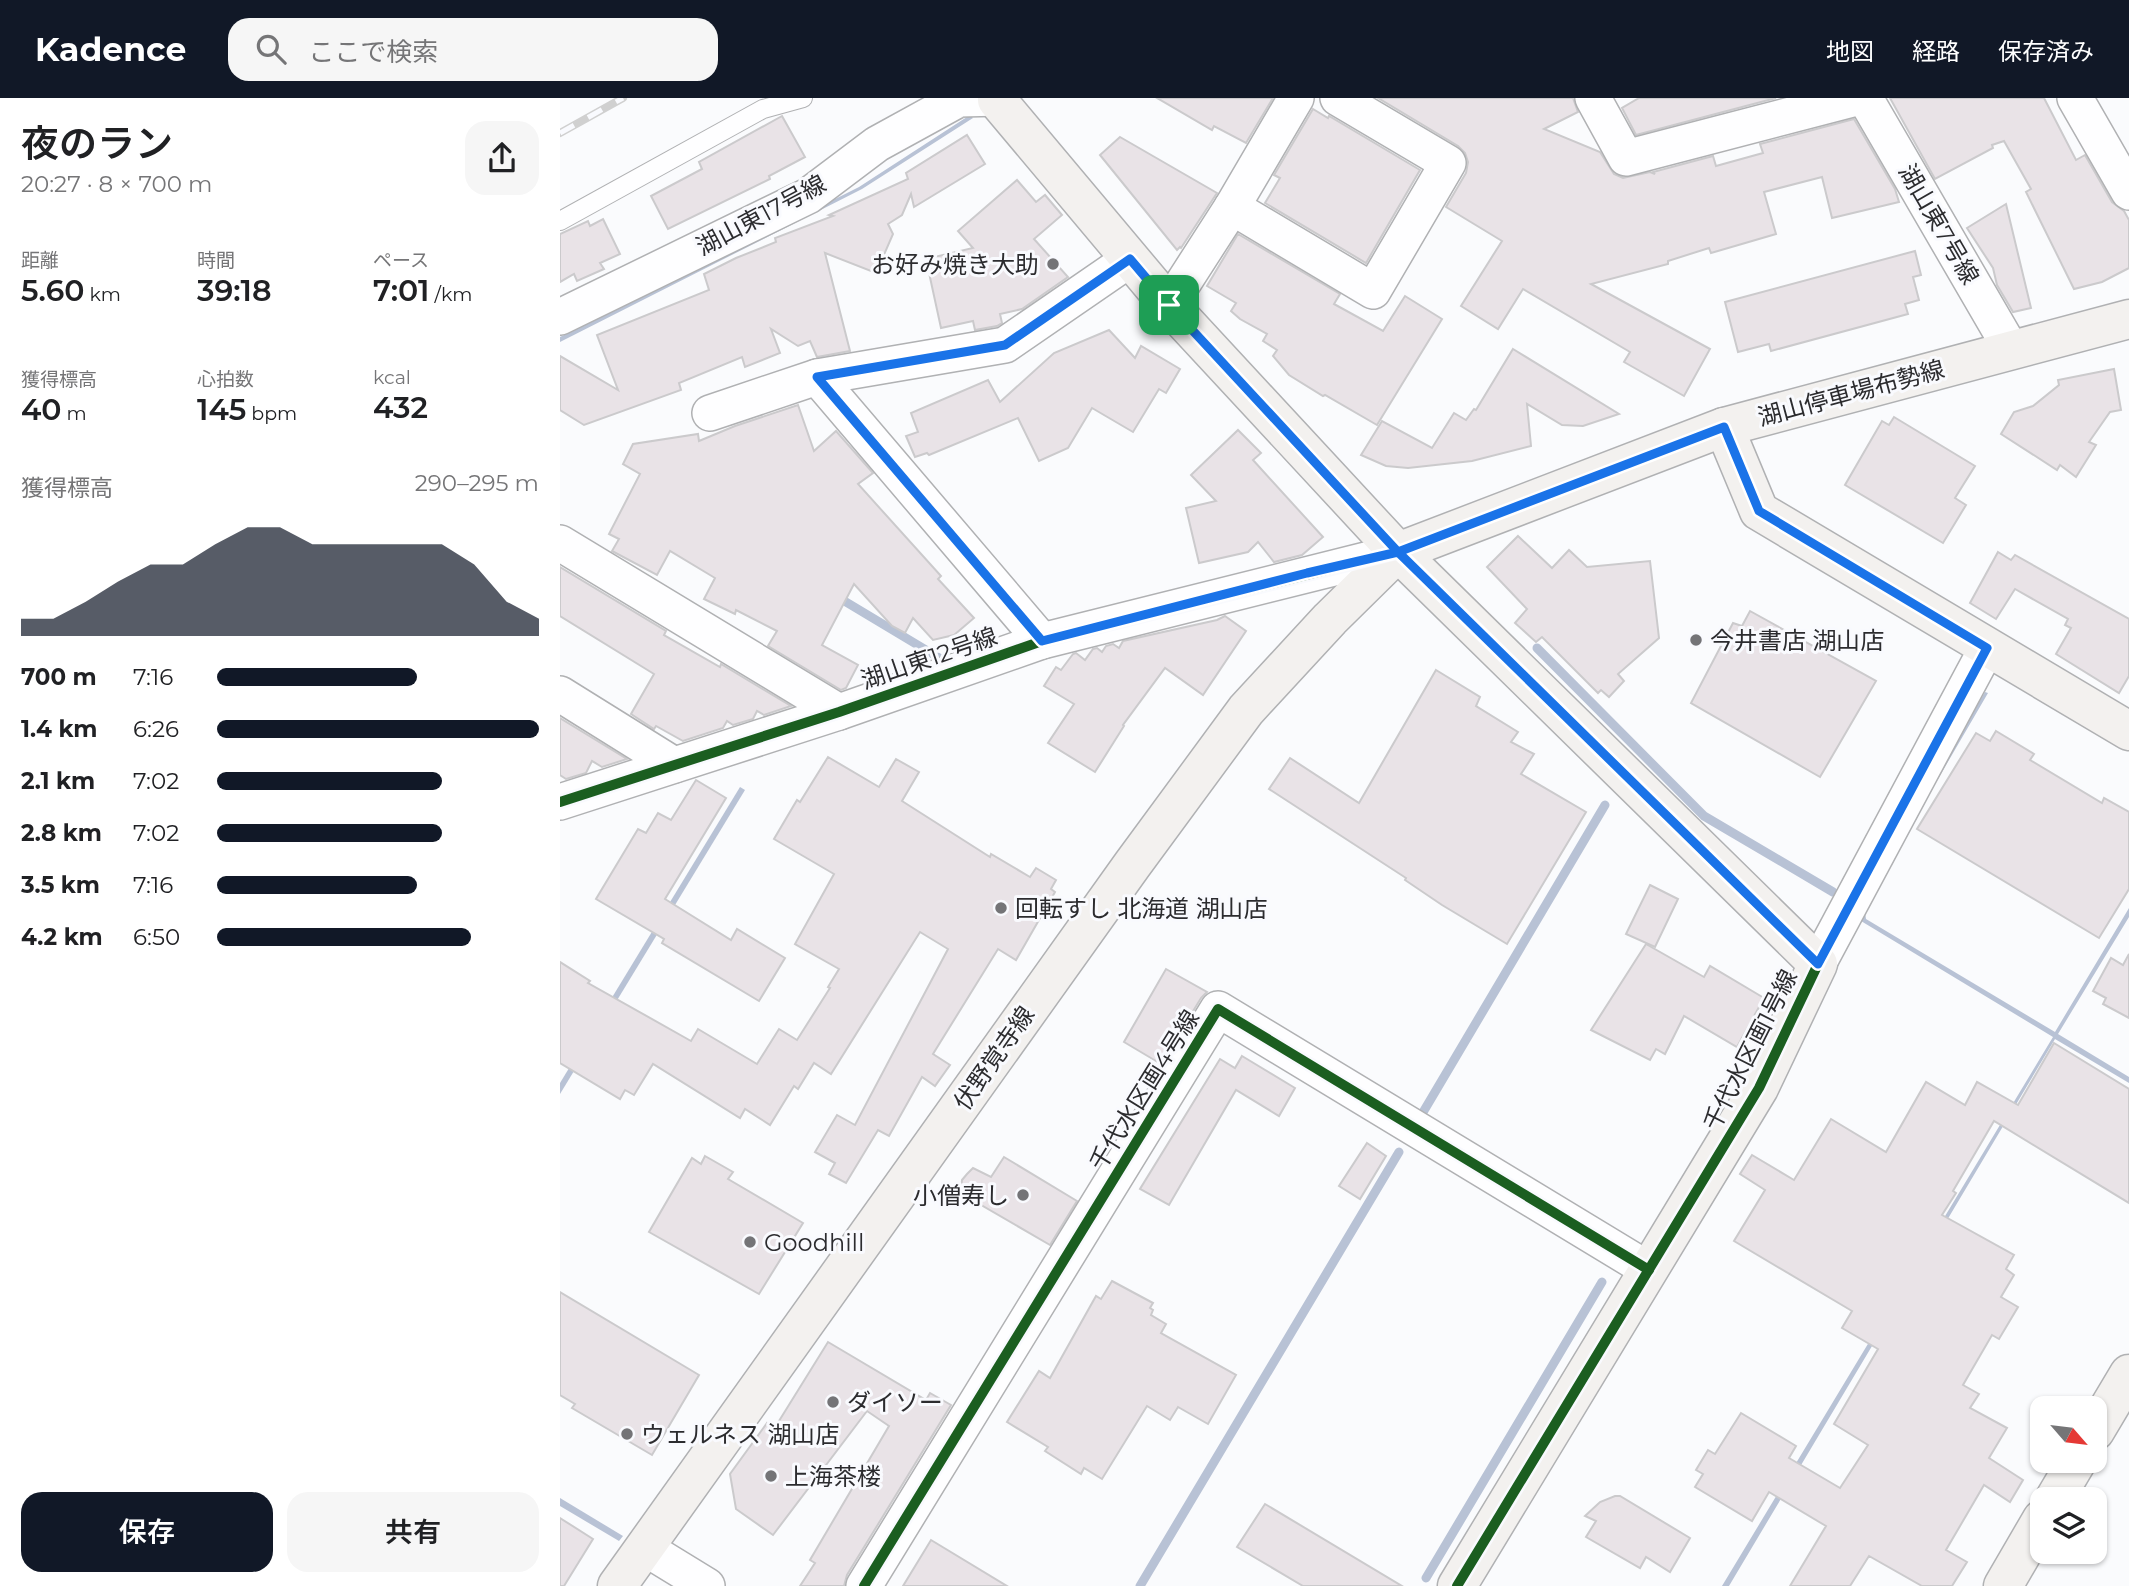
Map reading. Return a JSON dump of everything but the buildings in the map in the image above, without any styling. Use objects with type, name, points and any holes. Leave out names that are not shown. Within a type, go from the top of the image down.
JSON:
[{"type":"main road","points":[[998,99],[1169,305],[1398,552]]},
{"type":"main road","name":"湖山停車場布勢線","points":[[1398,552],[1724,427],[2129,319]]},
{"type":"main road","points":[[1724,427],[1759,511],[2129,731]]},
{"type":"main road","name":"千代水区画1号線","points":[[1398,552],[1818,964],[1759,1088],[1457,1586]]},
{"type":"main road","name":"伏野覚寺線","points":[[617,1586],[1132,864],[1246,710],[1330,619],[1398,552]]},
{"type":"main road","points":[[2107,1411],[2129,1374]]},
{"type":"main road","points":[[2003,1586],[2030,1540]]},
{"type":"street","points":[[1169,305],[1232,207],[1296,98]]},
{"type":"street","points":[[1232,207],[1373,291],[1448,163],[1338,98]]},
{"type":"street","points":[[1593,98],[1626,158],[1856,98]]},
{"type":"street","name":"湖山東7号線","points":[[1865,98],[2012,351]]},
{"type":"street","points":[[2075,98],[2129,192]]},
{"type":"street","name":"湖山東17号線","points":[[560,317],[808,196],[877,145],[959,99],[998,99]]},
{"type":"street","points":[[710,414],[817,377],[1005,345],[1130,259]]},
{"type":"street","points":[[817,377],[1042,641]]},
{"type":"street","points":[[560,543],[839,712]]},
{"type":"street","name":"湖山東12号線","points":[[560,802],[839,712],[1042,641],[1398,552]]},
{"type":"street","points":[[1818,964],[1987,648]]},
{"type":"street","points":[[560,694],[674,765]]},
{"type":"street","name":"千代水区画4号線","points":[[864,1586],[1218,1009],[1649,1270]]},
{"type":"street","points":[[645,1548],[707,1586]]},
{"type":"lane","points":[[560,221],[763,109],[803,98]]},
{"type":"water","points":[[970,115],[973,118],[862,189],[560,342],[560,337],[859,187]]},
{"type":"water","points":[[1985,692],[1988,693],[1864,906],[1866,919],[2055,1032],[2129,908],[2129,917],[2058,1034],[2129,1077],[2129,1083],[2055,1039],[1729,1586],[1722,1586],[2053,1037],[1861,921],[1861,902]]},
{"type":"water","points":[[740,787],[745,790],[560,1094],[560,1083]]},
{"type":"water","points":[[560,1498],[623,1536],[619,1541],[560,1506]]},
{"type":"waterway","points":[[836,596],[946,662]]},
{"type":"waterway","points":[[1537,648],[1704,816],[1833,892]]},
{"type":"waterway","points":[[1422,1114],[1605,805]]},
{"type":"waterway","points":[[1140,1586],[1399,1152]]},
{"type":"waterway","points":[[1426,1578],[1602,1282]]},
{"type":"railway","points":[[560,133],[623,98]]},
{"type":"cycle path","points":[[560,802],[839,712],[1042,641],[1398,552],[1818,964],[1759,1088],[1457,1586]]},
{"type":"cycle path","points":[[864,1586],[1218,1009],[1649,1270]]},
{"type":"place","name":"お好み焼き大助","points":[[1053,264]]},
{"type":"place","name":"今井書店 湖山店","points":[[1696,640]]},
{"type":"place","name":"回転すし 北海道 湖山店","points":[[1001,908]]},
{"type":"place","name":"小僧寿し","points":[[1023,1195]]},
{"type":"place","name":"Goodhill","points":[[750,1242]]},
{"type":"place","name":"ダイソー","points":[[833,1402]]},
{"type":"place","name":"ウェルネス 湖山店","points":[[627,1434]]},
{"type":"place","name":"上海茶楼","points":[[771,1476]]},
{"type":"route","points":[[1169,305],[1130,259],[1005,345],[817,377],[1042,641],[1398,552],[1724,427],[1759,511],[1987,648],[1818,964],[1398,552],[1169,305]]}]
